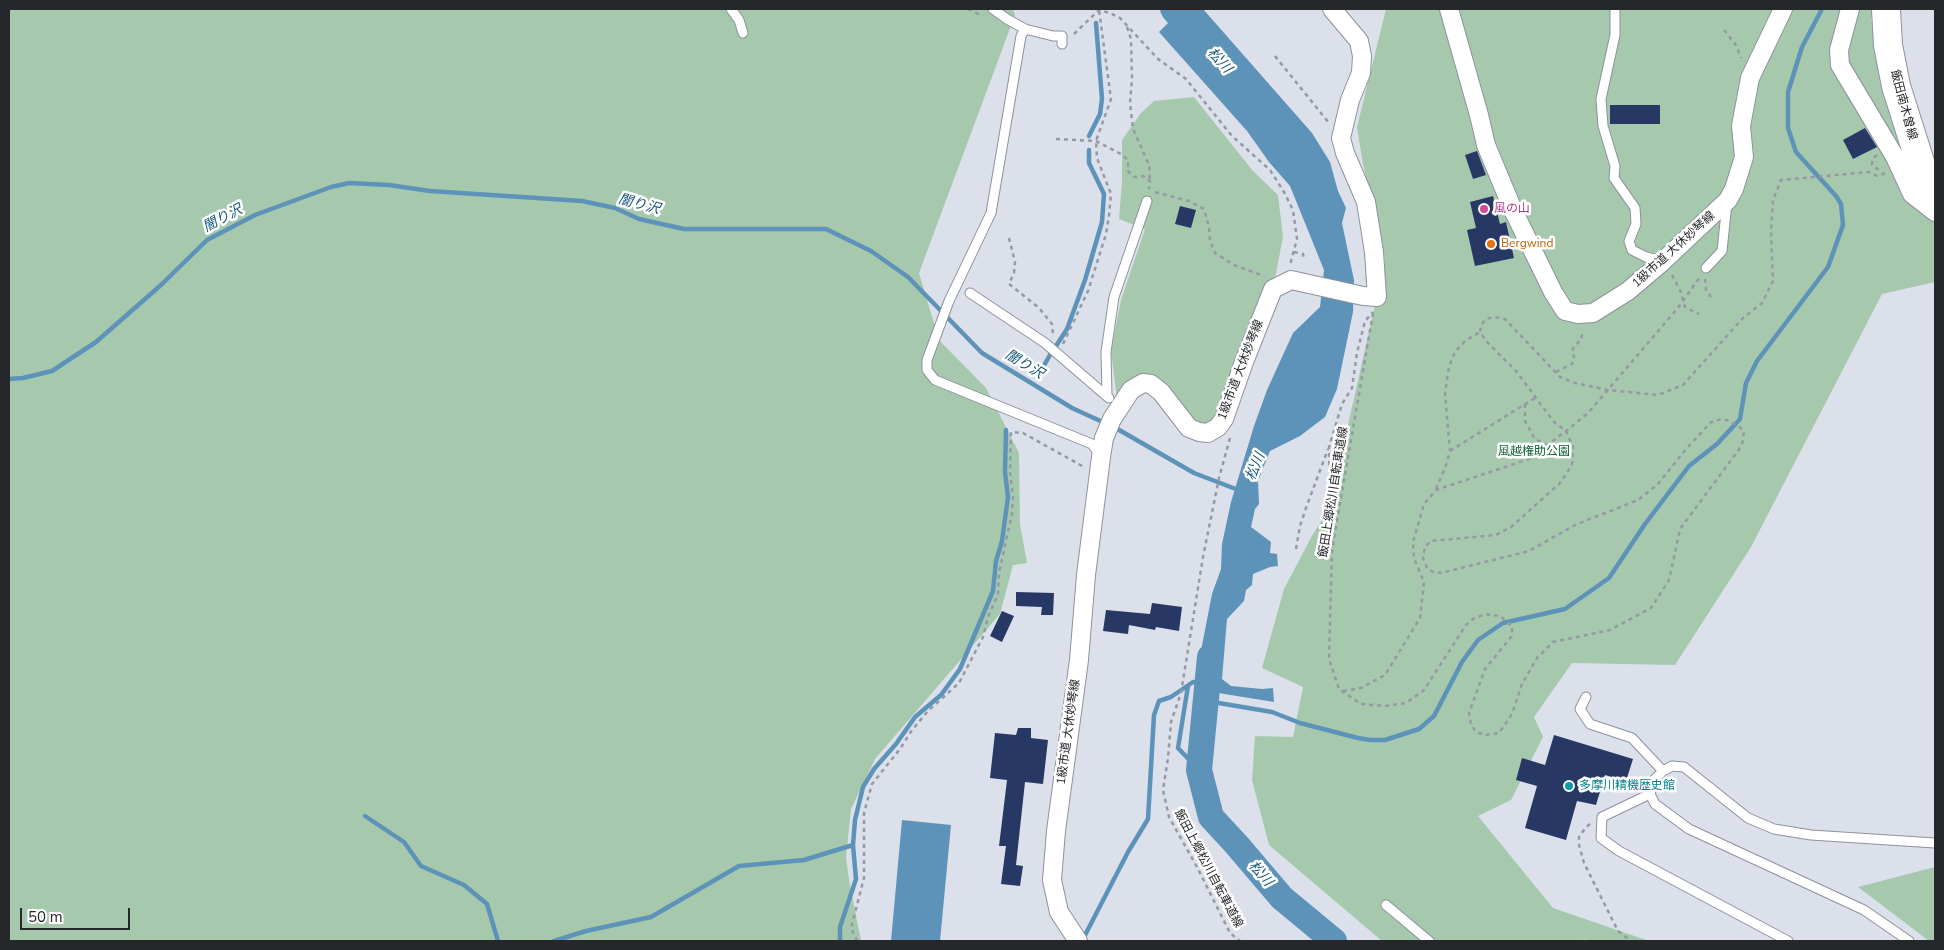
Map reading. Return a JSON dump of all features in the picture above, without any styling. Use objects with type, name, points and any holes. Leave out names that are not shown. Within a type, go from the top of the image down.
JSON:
[{"type":"main road","name":"飯田南木曽線","points":[[1886,9],[1888,45],[1896,86],[1926,181],[1935,197]]},
{"type":"street","points":[[1286,274],[1371,305],[1377,297],[1371,228],[1366,202],[1345,154],[1341,138],[1350,100],[1361,73],[1362,56],[1359,40],[1332,9]]},
{"type":"street","points":[[1448,9],[1486,145],[1513,210],[1553,292],[1565,311],[1578,314]]},
{"type":"street","name":"1級市道 大休妙琴線","points":[[1578,314],[1593,313],[1628,291],[1728,200],[1734,189],[1744,157],[1741,126],[1750,78],[1783,9]]},
{"type":"street","points":[[1850,9],[1839,50],[1840,65],[1895,157],[1912,194],[1935,212]]},
{"type":"street","name":"1級市道 大休妙琴線","points":[[1074,935],[1059,912],[1052,880],[1056,831],[1079,660],[1086,575],[1098,480],[1104,438],[1112,407],[1131,390],[1143,383],[1151,384],[1161,392],[1189,428],[1208,433],[1218,427],[1224,420],[1244,362],[1273,289],[1286,274]]},
{"type":"lane","points":[[731,9],[739,20],[743,33]]},
{"type":"lane","points":[[993,9],[1025,28],[1053,36],[1062,36],[1062,44]]},
{"type":"lane","points":[[1615,9],[1615,35],[1601,99],[1603,126],[1615,166],[1614,178],[1635,208],[1636,224],[1629,241],[1632,250],[1662,262]]},
{"type":"lane","points":[[1025,28],[1021,36],[990,213],[949,301],[927,360],[927,370],[935,380],[1092,444],[1101,458]]},
{"type":"lane","points":[[1706,268],[1722,251],[1728,200]]},
{"type":"lane","points":[[1112,407],[1106,352],[1114,297],[1146,201]]},
{"type":"lane","points":[[970,293],[1045,343],[1112,407]]},
{"type":"lane","points":[[1586,697],[1580,709],[1590,724],[1632,738],[1663,771]]},
{"type":"lane","points":[[1909,941],[1864,910],[1690,829],[1655,804],[1650,794],[1654,780],[1663,771],[1672,766],[1684,767],[1748,818],[1774,829],[1811,835],[1935,843]]},
{"type":"lane","points":[[1650,794],[1602,817],[1601,838],[1619,851],[1788,941]]},
{"type":"lane","points":[[1386,905],[1429,941]]},
{"type":"path","points":[[968,9],[984,17],[982,11]]},
{"type":"path","points":[[1100,10],[1120,18],[1158,59],[1186,79],[1232,136],[1270,170],[1284,192],[1292,210],[1297,239],[1286,274]]},
{"type":"path","points":[[1062,44],[1100,10]]},
{"type":"path","points":[[1058,354],[1088,291],[1106,234],[1111,194],[1097,158],[1096,142],[1112,99],[1100,10]]},
{"type":"path","points":[[1126,24],[1131,39],[1132,79],[1130,104],[1132,129],[1149,166],[1150,181],[1146,201]]},
{"type":"path","points":[[1724,30],[1736,45],[1750,78]]},
{"type":"path","points":[[1275,56],[1341,138]]},
{"type":"path","points":[[1056,139],[1096,142],[1128,160],[1128,171],[1134,178],[1143,176],[1150,181]]},
{"type":"path","points":[[1343,691],[1361,704],[1385,706],[1406,703],[1424,690],[1466,624],[1485,614],[1500,616],[1512,626],[1512,636],[1485,669],[1468,713],[1471,724],[1476,732],[1485,734],[1499,732],[1512,714],[1522,684],[1537,658],[1554,642],[1610,630],[1651,608],[1669,580],[1680,530],[1742,445],[1744,432],[1741,428],[1730,421],[1722,419],[1711,422],[1657,485],[1638,500],[1575,525],[1529,550],[1440,573],[1432,572],[1427,568],[1423,558],[1424,547],[1430,541],[1496,535],[1511,527],[1560,483],[1572,465],[1573,447],[1566,431],[1554,422],[1516,371],[1487,342],[1480,332],[1481,325],[1486,319],[1495,317],[1505,319],[1560,377],[1575,383],[1608,390],[1658,396],[1683,385],[1743,318],[1762,303],[1773,281],[1771,232],[1773,200],[1781,180],[1869,172],[1877,176],[1885,174],[1889,167]]},
{"type":"path","points":[[1149,190],[1189,201],[1204,209],[1209,227],[1210,241],[1215,253],[1234,265],[1263,276],[1272,272]]},
{"type":"path","points":[[1008,238],[1015,262],[1014,272],[1009,284],[1039,308],[1052,324],[1054,332],[1052,341],[1045,343]]},
{"type":"path","points":[[1294,252],[1303,254],[1304,260]]},
{"type":"path","points":[[1662,262],[1675,277],[1685,307],[1700,314]]},
{"type":"path","points":[[1706,268],[1706,290],[1712,296]]},
{"type":"path","points":[[1436,490],[1529,459],[1588,413],[1683,300],[1706,268]]},
{"type":"path","points":[[1296,549],[1300,526],[1329,447],[1342,404],[1352,388],[1357,353],[1371,305]]},
{"type":"path","name":"飯田上郷松川自転車道線","points":[[1343,691],[1339,689],[1329,659],[1332,550],[1371,305]]},
{"type":"path","points":[[1556,372],[1572,364],[1574,346],[1581,340],[1584,332],[1578,314]]},
{"type":"path","points":[[1343,691],[1361,688],[1385,675],[1420,618],[1424,582],[1414,558],[1414,542],[1424,504],[1436,490],[1450,451],[1445,393],[1449,367],[1455,352],[1465,341],[1480,332]]},
{"type":"path","points":[[1450,451],[1536,398]]},
{"type":"path","points":[[1525,404],[1525,422],[1535,439],[1562,453],[1573,454]]},
{"type":"path","points":[[857,941],[851,928],[864,878],[864,813],[872,784],[900,750],[912,730],[928,711],[960,683],[982,637],[998,594],[999,573],[1012,514],[1011,432],[1023,433],[1085,468],[1098,480]]},
{"type":"path","points":[[1329,447],[1332,550]]},
{"type":"path","name":"飯田上郷松川自転車道線","points":[[1219,478],[1203,557],[1181,693],[1171,722],[1163,790],[1169,817],[1197,867],[1230,933],[1240,941]]},
{"type":"path","points":[[1602,817],[1586,827],[1579,837],[1578,845],[1584,863],[1618,932],[1631,941]]},
{"type":"green space","points":[[9,9],[1013,9],[1015,15],[919,273],[939,340],[986,388],[1019,453],[1020,524],[1027,563],[1013,565],[1000,614],[875,759],[851,809],[846,857],[861,941],[9,941]]},
{"type":"green space","name":"風越権助公園","points":[[1386,9],[1873,9],[1871,20],[1917,186],[1920,210],[1935,221],[1935,282],[1882,294],[1751,547],[1675,665],[1572,663],[1534,717],[1543,737],[1511,800],[1478,816],[1553,908],[1649,941],[1587,941],[1584,939],[1582,941],[1382,941],[1269,845],[1252,780],[1255,736],[1293,737],[1303,687],[1262,668],[1284,589],[1313,534],[1329,509],[1385,261],[1363,164],[1357,127]]},
{"type":"green space","points":[[1194,97],[1253,171],[1278,195],[1283,237],[1273,289],[1208,433],[1151,384],[1118,407],[1111,351],[1121,300],[1145,229],[1119,219],[1122,181],[1122,140],[1141,113],[1154,101]]},
{"type":"green space","points":[[1935,867],[1935,941],[1929,941],[1858,887]]},
{"type":"water","points":[[1182,9],[1203,9],[1312,133],[1330,162],[1338,191],[1346,208],[1342,223],[1354,280],[1353,312],[1337,389],[1325,417],[1300,436],[1270,451],[1258,481],[1259,504],[1255,509],[1251,527],[1271,542],[1270,553],[1277,554],[1278,566],[1253,574],[1252,585],[1246,590],[1244,601],[1227,619],[1222,679],[1231,686],[1262,689],[1273,688],[1274,702],[1200,690],[1199,661],[1212,594],[1221,569],[1222,544],[1231,502],[1254,426],[1267,390],[1293,333],[1320,307],[1324,270],[1290,186],[1269,162],[1247,131],[1159,32]]},
{"type":"water","points":[[902,820],[951,825],[940,941],[891,941]]},
{"type":"building","points":[[1610,105],[1660,105],[1660,124],[1610,124]]},
{"type":"building","points":[[1865,128],[1877,147],[1853,159],[1843,140]]},
{"type":"building","points":[[1477,151],[1486,175],[1473,179],[1465,155]]},
{"type":"building","name":"Bergwind","points":[[1493,196],[1500,224],[1506,222],[1514,258],[1475,266],[1467,230],[1476,228],[1470,202]]},
{"type":"building","points":[[1180,206],[1196,210],[1191,228],[1175,224]]},
{"type":"building","points":[[1016,592],[1054,593],[1053,615],[1041,615],[1042,607],[1016,606]]},
{"type":"building","points":[[1152,603],[1182,607],[1179,631],[1156,627],[1155,630],[1129,625],[1128,634],[1103,631],[1106,610],[1150,614]]},
{"type":"building","points":[[1002,611],[1014,616],[1002,642],[990,636]]},
{"type":"building","points":[[1018,728],[1031,728],[1031,738],[1048,740],[1043,784],[1025,782],[1016,865],[1023,866],[1020,886],[1001,884],[1006,846],[999,846],[1007,780],[990,778],[995,733],[1016,735]]},
{"type":"building","points":[[1554,735],[1633,759],[1626,781],[1605,775],[1596,805],[1577,801],[1566,840],[1525,828],[1537,786],[1516,780],[1522,758],[1545,765]]},
{"type":"waterway","name":"松川","points":[[1173,9],[1200,40]]},
{"type":"waterway","points":[[1207,701],[1272,712],[1300,723],[1358,738],[1385,740],[1419,729],[1434,716],[1462,662],[1478,640],[1503,623],[1565,609],[1609,578],[1645,524],[1689,466],[1717,444],[1740,419],[1746,383],[1757,361],[1828,267],[1843,225],[1841,204],[1796,152],[1788,128],[1788,92],[1802,47],[1822,9]]},
{"type":"waterway","points":[[1089,136],[1100,114],[1102,99],[1096,23]]},
{"type":"waterway","points":[[1056,346],[1067,329],[1085,280],[1102,222],[1104,194],[1089,163],[1089,150]]},
{"type":"waterway","name":"闇り沢","points":[[9,379],[23,378],[52,371],[96,342],[161,285],[207,240],[255,215],[331,187],[349,183],[389,185],[430,191],[582,201],[615,208],[639,219],[684,229],[826,229],[871,251],[908,277],[982,353],[1072,408],[1107,424]]},
{"type":"waterway","points":[[1041,371],[1051,353]]},
{"type":"waterway","name":"闇り沢","points":[[1114,427],[1194,473],[1241,491]]},
{"type":"waterway","points":[[840,941],[840,927],[856,879],[853,845],[855,820],[863,787],[874,769],[896,744],[915,717],[941,695],[960,669],[993,591],[996,561],[1002,541],[1008,497],[1005,472],[1006,430]]},
{"type":"waterway","name":"松川","points":[[1210,657],[1199,770],[1211,817],[1282,898],[1334,941]]},
{"type":"waterway","points":[[1083,939],[1128,852],[1148,819],[1154,715],[1159,701],[1171,697],[1193,682],[1205,684]]},
{"type":"waterway","points":[[1188,686],[1178,748],[1199,770]]},
{"type":"waterway","points":[[365,816],[404,842],[421,866],[464,885],[487,904],[498,941]]},
{"type":"waterway","points":[[554,941],[586,931],[651,917],[739,866],[804,860],[853,845]]},
{"type":"place","name":"風の山","points":[[1484,209]]},
{"type":"place","name":"Bergwind","points":[[1491,244]]},
{"type":"place","name":"多摩川精機歴史館","points":[[1569,786]]}]
